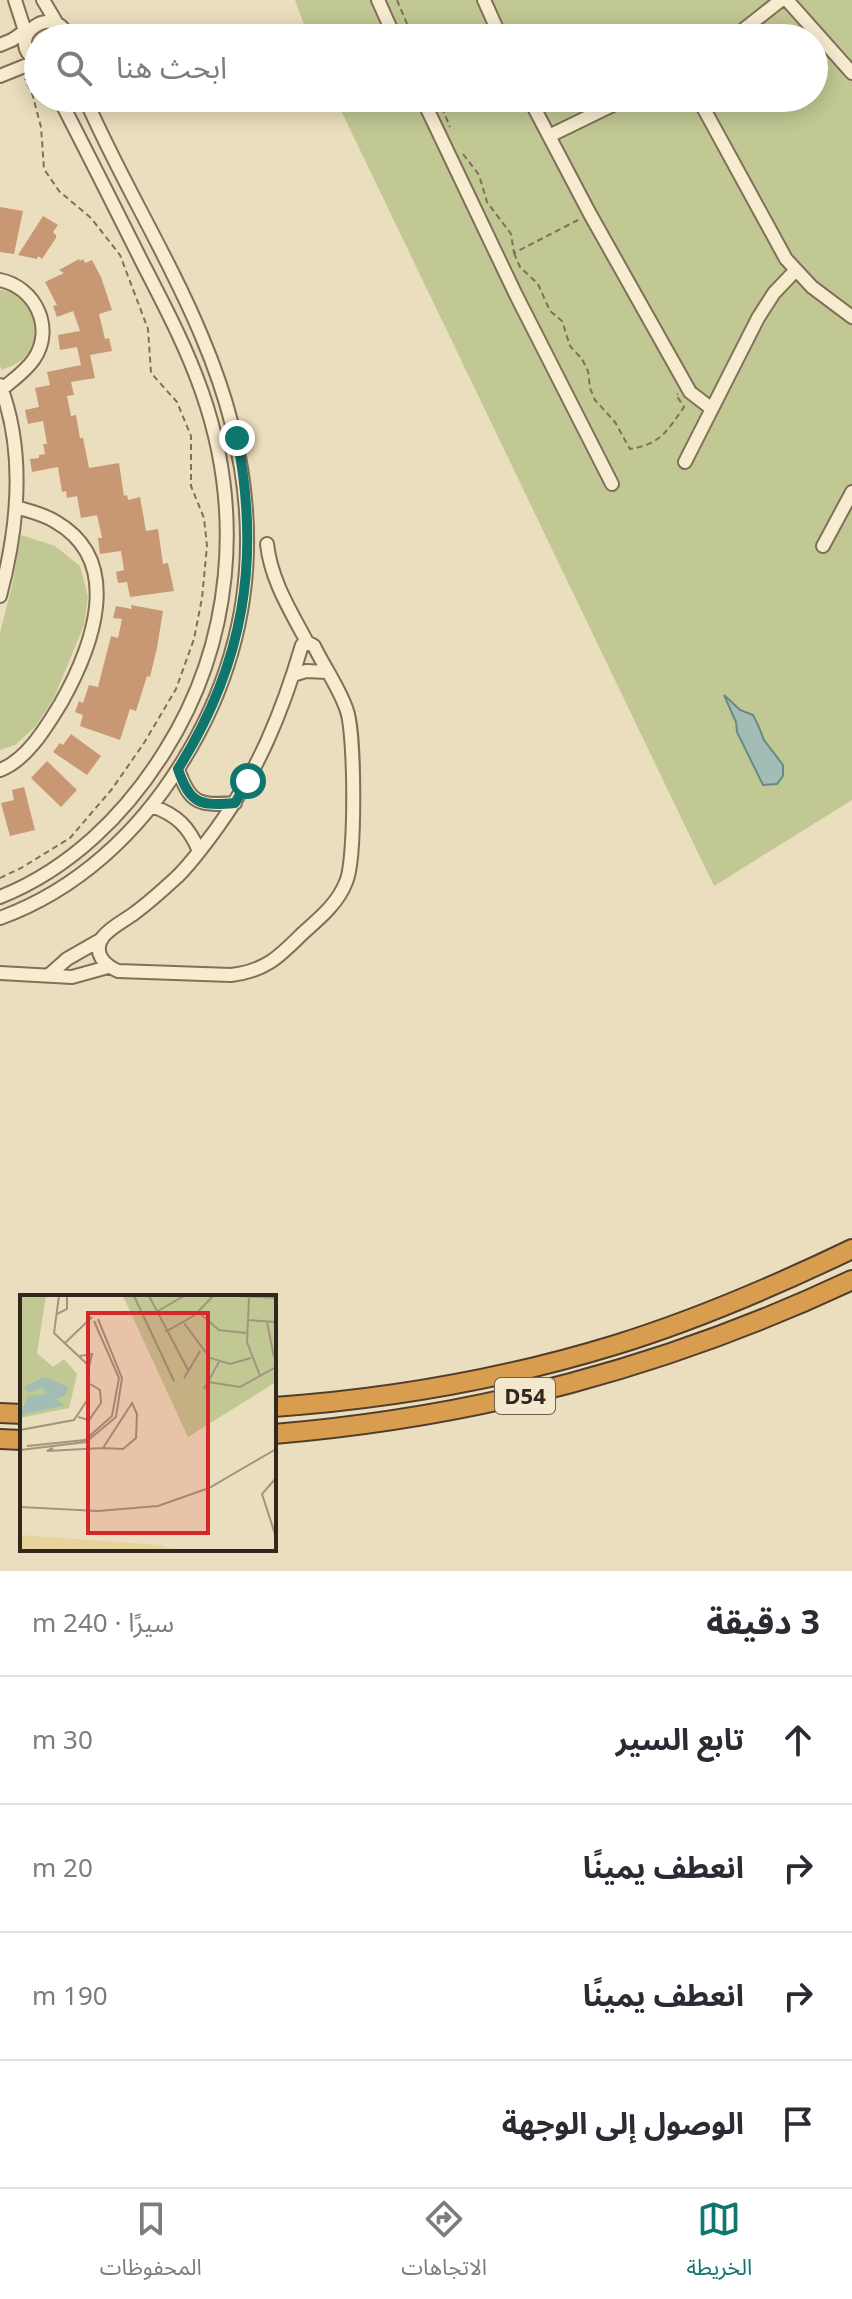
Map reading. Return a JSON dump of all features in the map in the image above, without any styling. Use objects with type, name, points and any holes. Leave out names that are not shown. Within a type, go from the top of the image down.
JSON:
[{"type":"highway","name":"D54","points":[[276,1407],[401,1393],[537,1367],[644,1335],[752,1294],[852,1249]]},
{"type":"highway","name":"D54","points":[[276,1434],[415,1418],[532,1395],[632,1367],[766,1318],[852,1280]]},
{"type":"highway","points":[[0,1413],[20,1414]]},
{"type":"highway","points":[[0,1439],[20,1440]]},
{"type":"street","points":[[15,0],[24,31],[24,43]]},
{"type":"street","points":[[43,0],[60,24]]},
{"type":"street","points":[[378,0],[389,24]]},
{"type":"street","points":[[484,0],[495,24]]},
{"type":"street","points":[[751,24],[781,0]]},
{"type":"street","points":[[787,0],[808,24]]},
{"type":"street","points":[[32,24],[37,19],[55,20]]},
{"type":"street","points":[[2,45],[24,31]]},
{"type":"street","points":[[828,46],[852,73]]},
{"type":"street","points":[[0,76],[24,66]]},
{"type":"street","points":[[0,897],[32,881],[80,849],[121,810],[156,765],[187,711],[210,653],[224,592],[227,560],[228,529],[222,467],[202,394],[173,324],[66,112]]},
{"type":"street","points":[[0,918],[49,895],[89,869],[124,838],[152,806],[201,731],[219,692],[244,600],[247,505],[230,412],[202,335],[91,112]]},
{"type":"street","points":[[429,112],[516,295],[612,484]]},
{"type":"street","points":[[536,112],[688,388],[712,409]]},
{"type":"street","points":[[549,136],[598,112]]},
{"type":"street","points":[[705,112],[776,244],[795,271],[852,317]]},
{"type":"street","points":[[685,462],[765,305],[795,271]]},
{"type":"street","points":[[0,280],[20,288],[30,297],[38,308],[43,334],[34,359],[1,387],[14,439],[16,507],[0,596]]},
{"type":"street","points":[[823,546],[851,495]]},
{"type":"street","points":[[0,770],[16,761],[30,747],[63,698],[88,642],[98,593],[92,564],[77,539],[55,521],[16,507]]},
{"type":"street","points":[[102,939],[99,948],[101,959],[108,967],[118,971],[247,973],[274,961],[333,905],[348,879],[352,864],[351,736],[347,711],[277,585],[267,544]]},
{"type":"street","points":[[49,975],[67,959],[102,939],[160,892],[199,851],[235,803],[269,742],[302,645],[307,642]]},
{"type":"street","points":[[293,675],[306,671],[327,672]]},
{"type":"street","points":[[178,769],[187,794],[195,800],[213,805],[235,803]]},
{"type":"street","points":[[152,806],[179,819],[192,834],[199,851]]},
{"type":"street","points":[[0,973],[72,977],[108,967]]},
{"type":"path","points":[[397,0],[407,24]]},
{"type":"path","points":[[18,68],[24,79]]},
{"type":"path","points":[[0,878],[70,838],[112,789],[144,743],[176,689],[194,639],[207,546],[204,518],[191,486],[191,436],[177,402],[151,373],[148,329],[120,255],[91,218],[59,191],[44,169],[37,112]]},
{"type":"path","points":[[444,112],[450,127]]},
{"type":"path","points":[[458,146],[479,175],[487,202],[511,234],[520,267],[538,284],[550,311],[562,321],[570,346],[588,371],[595,400],[615,422],[630,449],[661,439],[684,407],[676,395],[688,388]]},
{"type":"path","points":[[514,253],[590,214]]},
{"type":"green space","points":[[295,0],[852,0],[852,800],[714,886],[342,112],[828,112],[828,24],[304,24]]},
{"type":"green space","points":[[0,290],[12,293],[29,308],[35,330],[29,352],[2,370],[0,366]]},
{"type":"green space","points":[[21,535],[55,546],[80,566],[88,597],[84,625],[54,698],[35,727],[15,745],[0,750],[0,633]]},
{"type":"water","points":[[724,695],[740,710],[753,715],[764,740],[783,765],[783,776],[777,784],[763,785],[737,732]]},
{"type":"building","points":[[0,207],[23,211],[14,254],[0,252]]},
{"type":"building","points":[[43,216],[58,225],[53,232],[56,238],[42,259],[18,255]]},
{"type":"building","points":[[79,259],[85,263],[92,260],[101,277],[112,310],[99,314],[105,339],[109,338],[112,351],[90,355],[95,378],[71,382],[74,395],[67,396],[71,416],[76,415],[89,468],[119,463],[124,496],[127,495],[128,500],[140,497],[146,531],[158,529],[163,564],[168,563],[174,591],[130,597],[127,582],[118,583],[116,572],[124,570],[121,551],[100,554],[98,538],[102,538],[97,515],[81,518],[77,496],[67,498],[66,491],[62,492],[58,467],[32,472],[30,459],[45,454],[43,444],[47,444],[43,421],[28,424],[25,410],[39,407],[35,388],[50,385],[47,372],[81,365],[77,347],[60,350],[58,335],[80,331],[73,311],[57,317],[53,306],[57,305],[45,282],[64,273],[59,270]]},
{"type":"building","points":[[131,605],[163,611],[150,677],[147,676],[136,711],[130,709],[120,740],[80,726],[83,715],[75,712],[79,701],[83,703],[89,685],[98,687],[111,636],[118,638],[122,619],[113,618],[116,606],[132,609]]},
{"type":"building","points":[[71,734],[101,756],[87,775],[53,752]]},
{"type":"building","points":[[47,761],[77,790],[61,807],[31,778]]},
{"type":"building","points":[[24,787],[35,830],[10,836],[1,803],[14,800],[12,790]]},
{"type":"route","points":[[237,438],[246,492],[244,600],[219,692],[196,741],[178,769],[187,794],[203,804],[235,803],[248,781]]}]
